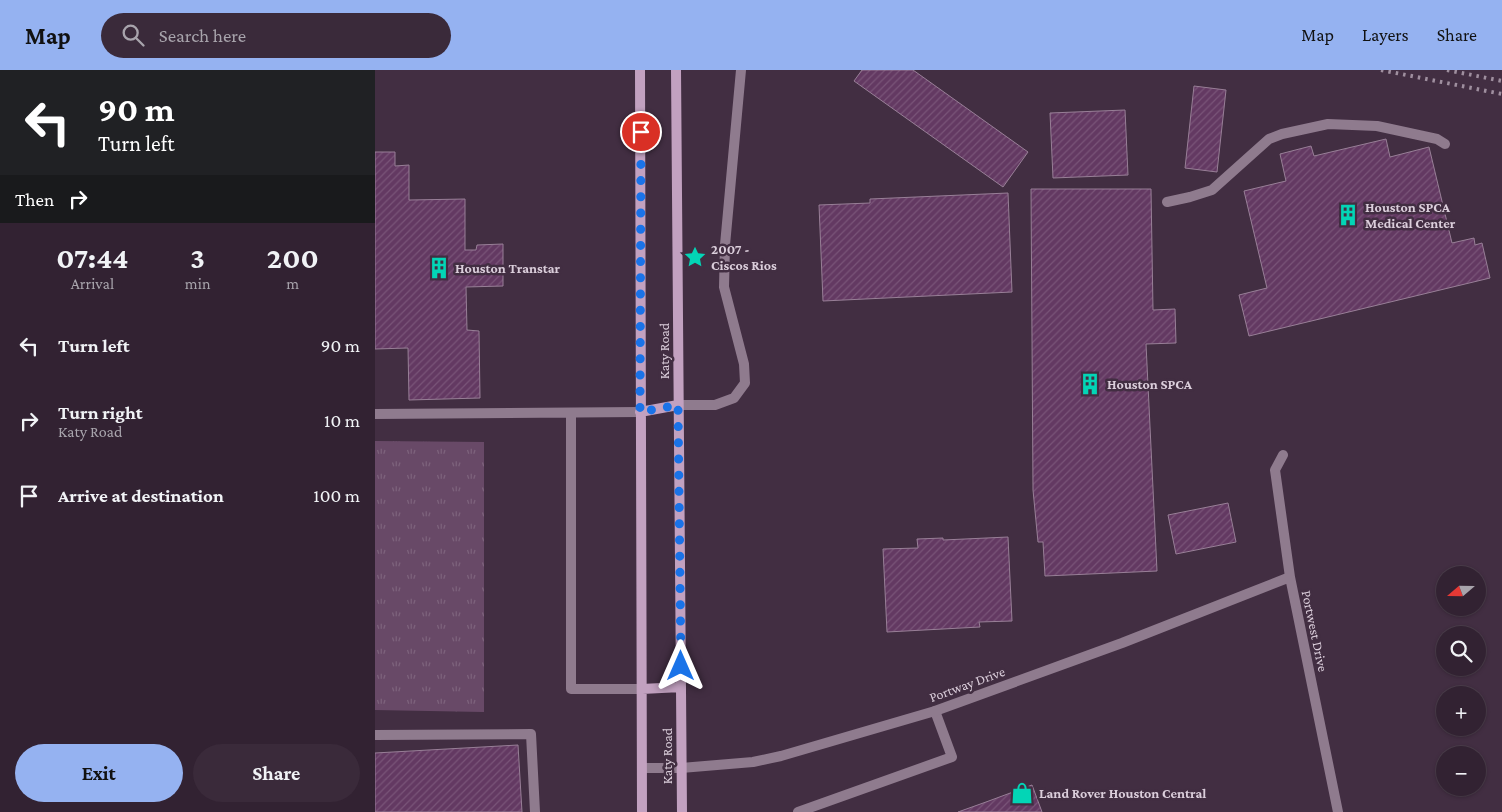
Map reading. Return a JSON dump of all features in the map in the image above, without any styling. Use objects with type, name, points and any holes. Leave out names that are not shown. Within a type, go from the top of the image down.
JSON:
[{"type":"main road","name":"Katy Road","points":[[640,70],[642,812]]},
{"type":"main road","name":"Katy Road","points":[[676,70],[682,812]]},
{"type":"main road","points":[[640,412],[678,405]]},
{"type":"main road","points":[[642,689],[681,687]]},
{"type":"street","points":[[678,405],[715,405],[734,398],[745,383],[744,364],[724,287],[725,245],[741,70]]},
{"type":"street","points":[[1167,202],[1212,190],[1269,139],[1282,134],[1328,124],[1377,126],[1437,139],[1445,144]]},
{"type":"street","points":[[375,414],[640,412]]},
{"type":"street","points":[[571,414],[571,689],[642,689]]},
{"type":"street","name":"Portwest Drive","points":[[1283,455],[1275,470],[1290,576],[1338,812]]},
{"type":"street","name":"Portway Drive","points":[[642,768],[681,768],[753,762],[781,756],[935,711],[1122,643],[1290,576]]},
{"type":"street","points":[[798,812],[952,757],[935,711]]},
{"type":"street","points":[[375,735],[531,734],[535,812]]},
{"type":"green space","points":[[375,441],[484,442],[484,712],[375,710]]},
{"type":"building","points":[[862,70],[913,70],[1028,152],[1003,187],[854,81]]},
{"type":"building","points":[[1194,86],[1226,90],[1217,172],[1185,168]]},
{"type":"building","points":[[1125,110],[1128,175],[1053,178],[1050,113]]},
{"type":"building","name":"Houston SPCA Medical Center","points":[[1386,139],[1390,157],[1429,147],[1452,243],[1474,238],[1475,245],[1482,243],[1490,278],[1249,336],[1239,295],[1267,288],[1244,191],[1286,181],[1280,154],[1311,146],[1314,156]]},
{"type":"building","name":"Houston Transtar","points":[[375,152],[395,152],[395,166],[409,165],[409,200],[465,199],[465,250],[476,250],[477,245],[503,244],[503,286],[466,287],[467,330],[479,331],[480,398],[409,400],[408,348],[375,349]]},
{"type":"building","name":"Houston SPCA","points":[[1031,189],[1151,189],[1153,310],[1175,309],[1176,343],[1146,344],[1157,571],[1045,576],[1043,542],[1038,542],[1033,490]]},
{"type":"building","points":[[1008,193],[1012,292],[823,301],[819,205],[870,203],[870,199]]},
{"type":"building","points":[[1228,503],[1236,542],[1176,554],[1168,515]]},
{"type":"building","points":[[1008,537],[1012,621],[979,622],[980,627],[887,632],[883,549],[918,548],[917,539],[943,538],[943,540]]},
{"type":"building","points":[[518,745],[522,812],[375,812],[375,753]]},
{"type":"building","name":"Land Rover Houston Central","points":[[1032,785],[1042,812],[958,812],[986,802]]},
{"type":"railway","points":[[1381,70],[1502,94]]},
{"type":"railway","points":[[1447,70],[1502,81]]},
{"type":"place","name":"Houston SPCA Medical Center","points":[[1348,215]]},
{"type":"place","name":"2007 - Ciscos Rios","points":[[695,257]]},
{"type":"place","name":"Houston Transtar","points":[[439,268]]},
{"type":"place","name":"Houston SPCA","points":[[1090,384]]},
{"type":"place","name":"Land Rover Houston Central","points":[[1022,793]]},
{"type":"route","points":[[641,132],[640,412],[678,405],[681,666]]}]
